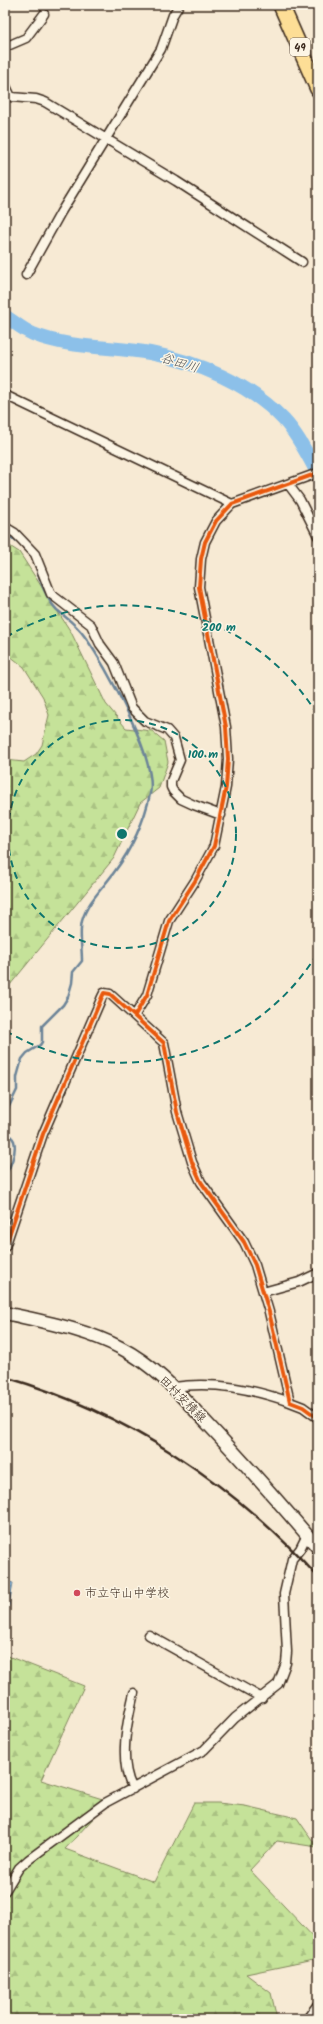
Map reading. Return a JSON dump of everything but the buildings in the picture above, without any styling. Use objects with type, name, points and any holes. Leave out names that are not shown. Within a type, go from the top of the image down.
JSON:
[{"type":"highway","name":"49","points":[[281,5],[318,87]]},
{"type":"main road","name":"田村安積線","points":[[5,1313],[81,1331],[100,1338],[139,1359],[174,1387],[269,1490],[318,1548]]},
{"type":"street","points":[[26,275],[62,212],[161,49],[173,15],[179,5]]},
{"type":"street","points":[[5,47],[26,38],[44,14]]},
{"type":"street","points":[[5,84],[8,94],[13,98],[42,100],[302,262]]},
{"type":"street","points":[[5,395],[232,504]]},
{"type":"street","points":[[135,1015],[147,995],[169,921],[210,856],[214,846],[221,815],[227,772],[228,737],[199,587],[201,558],[208,534],[222,513],[232,504],[318,474]]},
{"type":"street","points":[[290,483],[318,536]]},
{"type":"street","points":[[5,527],[15,533],[35,554],[51,594],[91,625],[100,644],[114,662],[132,708],[145,721],[167,730],[174,738],[180,760],[171,781],[170,787],[173,791],[181,798],[194,805],[221,815]]},
{"type":"street","points":[[5,1247],[43,1134],[102,997],[104,993],[110,994],[135,1015],[164,1043],[177,1112],[192,1162],[201,1182],[251,1253],[285,1374],[290,1402]]},
{"type":"street","points":[[263,1292],[299,1282],[318,1273]]},
{"type":"street","points":[[174,1387],[224,1385],[273,1396],[303,1407],[318,1418]]},
{"type":"street","points":[[5,1891],[19,1868],[28,1860],[105,1803],[204,1750],[223,1728],[278,1684],[286,1663],[287,1645],[284,1619],[284,1594],[292,1559],[300,1549],[307,1535]]},
{"type":"street","points":[[149,1636],[262,1698]]},
{"type":"street","points":[[133,1789],[127,1778],[125,1760],[126,1720],[134,1693]]},
{"type":"street","points":[[307,2019],[318,2004]]},
{"type":"green space","points":[[5,543],[19,552],[71,632],[106,704],[126,728],[152,731],[164,741],[168,762],[159,788],[140,803],[114,858],[5,991],[5,760],[24,762],[36,754],[42,745],[49,715],[43,697],[24,667],[5,652]]},
{"type":"green space","points":[[5,1655],[84,1686],[41,1780],[109,1801],[65,1849],[154,1882],[194,1803],[218,1803],[245,1806],[297,1818],[317,1847],[277,1841],[250,1870],[318,1942],[318,1959],[246,1974],[271,1993],[277,2019],[5,2019]]},
{"type":"water","points":[[5,1581],[13,1583],[8,1611],[5,1610]]},
{"type":"waterway","name":"谷田川","points":[[5,316],[29,332],[47,339],[76,345],[150,353],[186,362],[222,376],[255,396],[284,420],[307,453],[318,474]]},
{"type":"waterway","points":[[5,536],[20,542]]},
{"type":"waterway","points":[[5,1115],[17,1090],[17,1077],[22,1059],[27,1053],[40,1045],[42,1042],[42,1026],[63,1005],[68,997],[73,972],[82,961],[81,931],[84,914],[121,863],[132,844],[145,814],[150,794],[150,779],[146,759],[117,690],[79,629],[57,610],[49,600],[43,588],[35,564]]},
{"type":"waterway","points":[[5,1125],[7,1132],[13,1139],[15,1145],[12,1159],[5,1176]]},
{"type":"railway","points":[[5,1377],[50,1392],[93,1410],[135,1431],[175,1455],[214,1482],[251,1511],[318,1577]]},
{"type":"cycle path","points":[[135,1015],[147,995],[169,921],[195,881],[214,846],[226,787],[228,759],[226,727],[199,587],[201,559],[205,542],[216,521],[232,504],[318,473]]},
{"type":"cycle path","points":[[5,1247],[43,1134],[102,997],[104,993],[110,994],[164,1043],[177,1112],[192,1162],[201,1182],[244,1242],[255,1265],[269,1312],[290,1402],[303,1407],[318,1418]]},
{"type":"place","name":"市立守山中学校","points":[[77,1593]]}]
